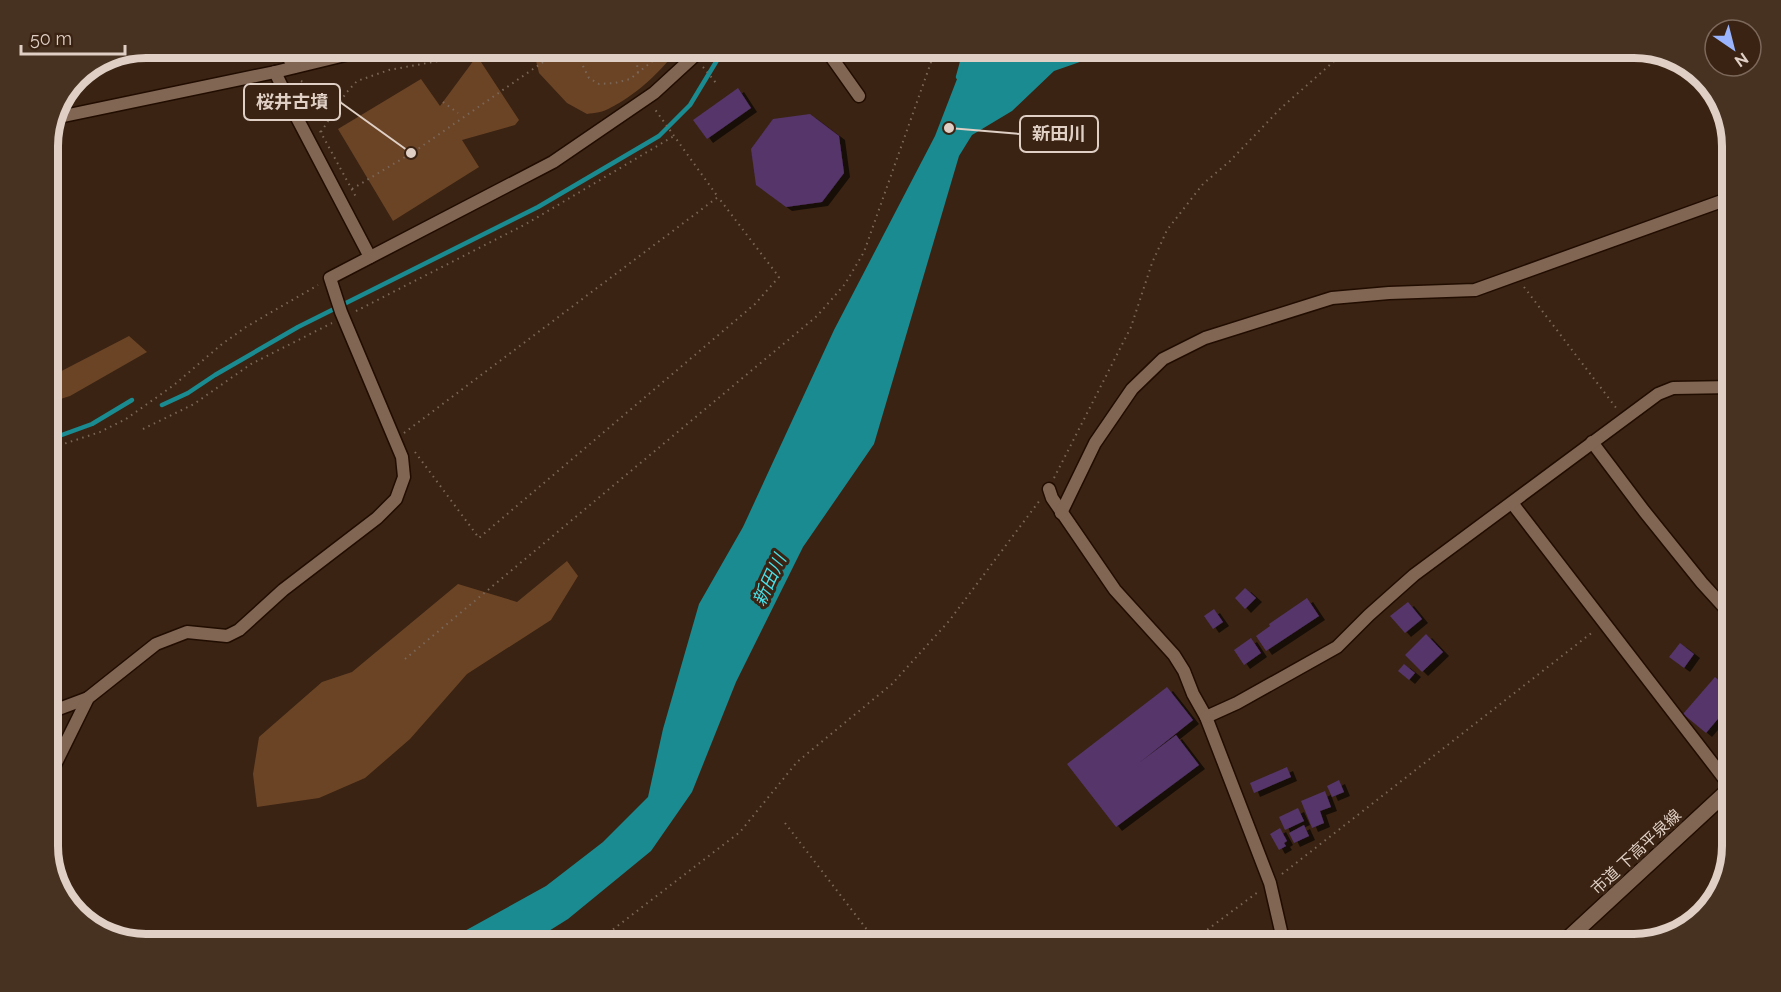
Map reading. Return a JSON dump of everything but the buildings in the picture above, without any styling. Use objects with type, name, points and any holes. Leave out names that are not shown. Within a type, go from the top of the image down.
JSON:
[{"type":"street","points":[[289,58],[294,67]]},
{"type":"street","points":[[64,116],[332,58]]},
{"type":"street","points":[[59,709],[88,698],[156,644],[187,632],[227,636],[239,630],[283,590],[377,518],[396,499],[404,477],[402,458],[330,278],[553,162],[654,93],[692,58]]},
{"type":"street","points":[[832,58],[859,96]]},
{"type":"street","points":[[275,72],[370,257]]},
{"type":"street","points":[[1061,513],[1095,443],[1132,389],[1163,359],[1205,338],[1332,298],[1389,293],[1475,290],[1722,201]]},
{"type":"street","points":[[1206,717],[1237,703],[1337,647],[1414,575],[1658,394],[1668,389],[1722,387]]},
{"type":"street","points":[[1592,442],[1644,511],[1722,605]]},
{"type":"street","points":[[1048,489],[1061,513],[1115,590],[1174,655],[1184,671],[1193,694],[1206,717],[1269,883],[1282,934]]},
{"type":"street","points":[[1512,503],[1722,774]]},
{"type":"street","points":[[59,757],[88,698]]},
{"type":"street","name":"市道 下高平泉線","points":[[1574,934],[1722,798]]},
{"type":"path","points":[[321,132],[345,93],[357,81],[388,70],[455,58]]},
{"type":"path","points":[[352,189],[432,140],[549,58]]},
{"type":"path","points":[[583,58],[583,66],[589,78],[598,84],[630,80],[657,58]]},
{"type":"path","points":[[636,58],[638,73]]},
{"type":"path","points":[[405,660],[817,316],[845,284],[864,252],[932,58]]},
{"type":"path","points":[[607,934],[740,832],[797,762],[892,684],[949,621],[1019,531],[1048,489],[1131,327],[1152,263],[1173,222],[1203,184],[1230,161],[1280,109],[1338,58]]},
{"type":"path","points":[[700,63],[716,83]]},
{"type":"path","points":[[301,81],[340,101]]},
{"type":"path","points":[[443,102],[458,113]]},
{"type":"path","points":[[395,440],[410,446],[479,538],[755,304],[779,277],[655,111]]},
{"type":"path","points":[[315,122],[356,197]]},
{"type":"path","points":[[143,429],[194,405],[251,364],[341,310],[526,224],[674,136]]},
{"type":"path","points":[[395,440],[718,197]]},
{"type":"path","points":[[1523,272],[1525,290],[1624,420]]},
{"type":"path","points":[[59,445],[100,432],[126,419],[174,385],[222,344],[330,278]]},
{"type":"path","points":[[1201,934],[1604,624]]},
{"type":"path","points":[[785,823],[870,934]]},
{"type":"shaded area","points":[[535,58],[670,58],[628,98],[605,110],[587,114],[567,103],[539,73]]},
{"type":"shaded area","points":[[474,60],[481,62],[519,120],[515,125],[462,140],[479,167],[393,221],[338,129],[421,79],[440,106]]},
{"type":"shaded area","points":[[129,336],[147,352],[70,396],[59,400],[59,372]]},
{"type":"shaded area","points":[[567,561],[578,576],[551,620],[467,674],[410,739],[365,778],[319,798],[257,807],[253,774],[259,737],[322,682],[352,672],[458,584],[517,602]]},
{"type":"water","points":[[965,58],[1091,58],[1054,71],[1012,111],[972,135],[959,156],[874,444],[803,547],[736,682],[692,792],[651,851],[568,919],[544,934],[459,934],[546,886],[603,842],[648,797],[663,729],[699,604],[743,527],[834,330],[935,136]]},
{"type":"waterway","points":[[162,405],[188,393],[298,327],[538,207],[659,136],[690,105],[718,58]]},
{"type":"waterway","points":[[958,77],[963,58]]},
{"type":"waterway","points":[[59,436],[92,424],[132,400]]},
{"type":"place","name":"新田川","points":[[949,128]]},
{"type":"place","name":"桜井古墳","points":[[411,153]]}]
